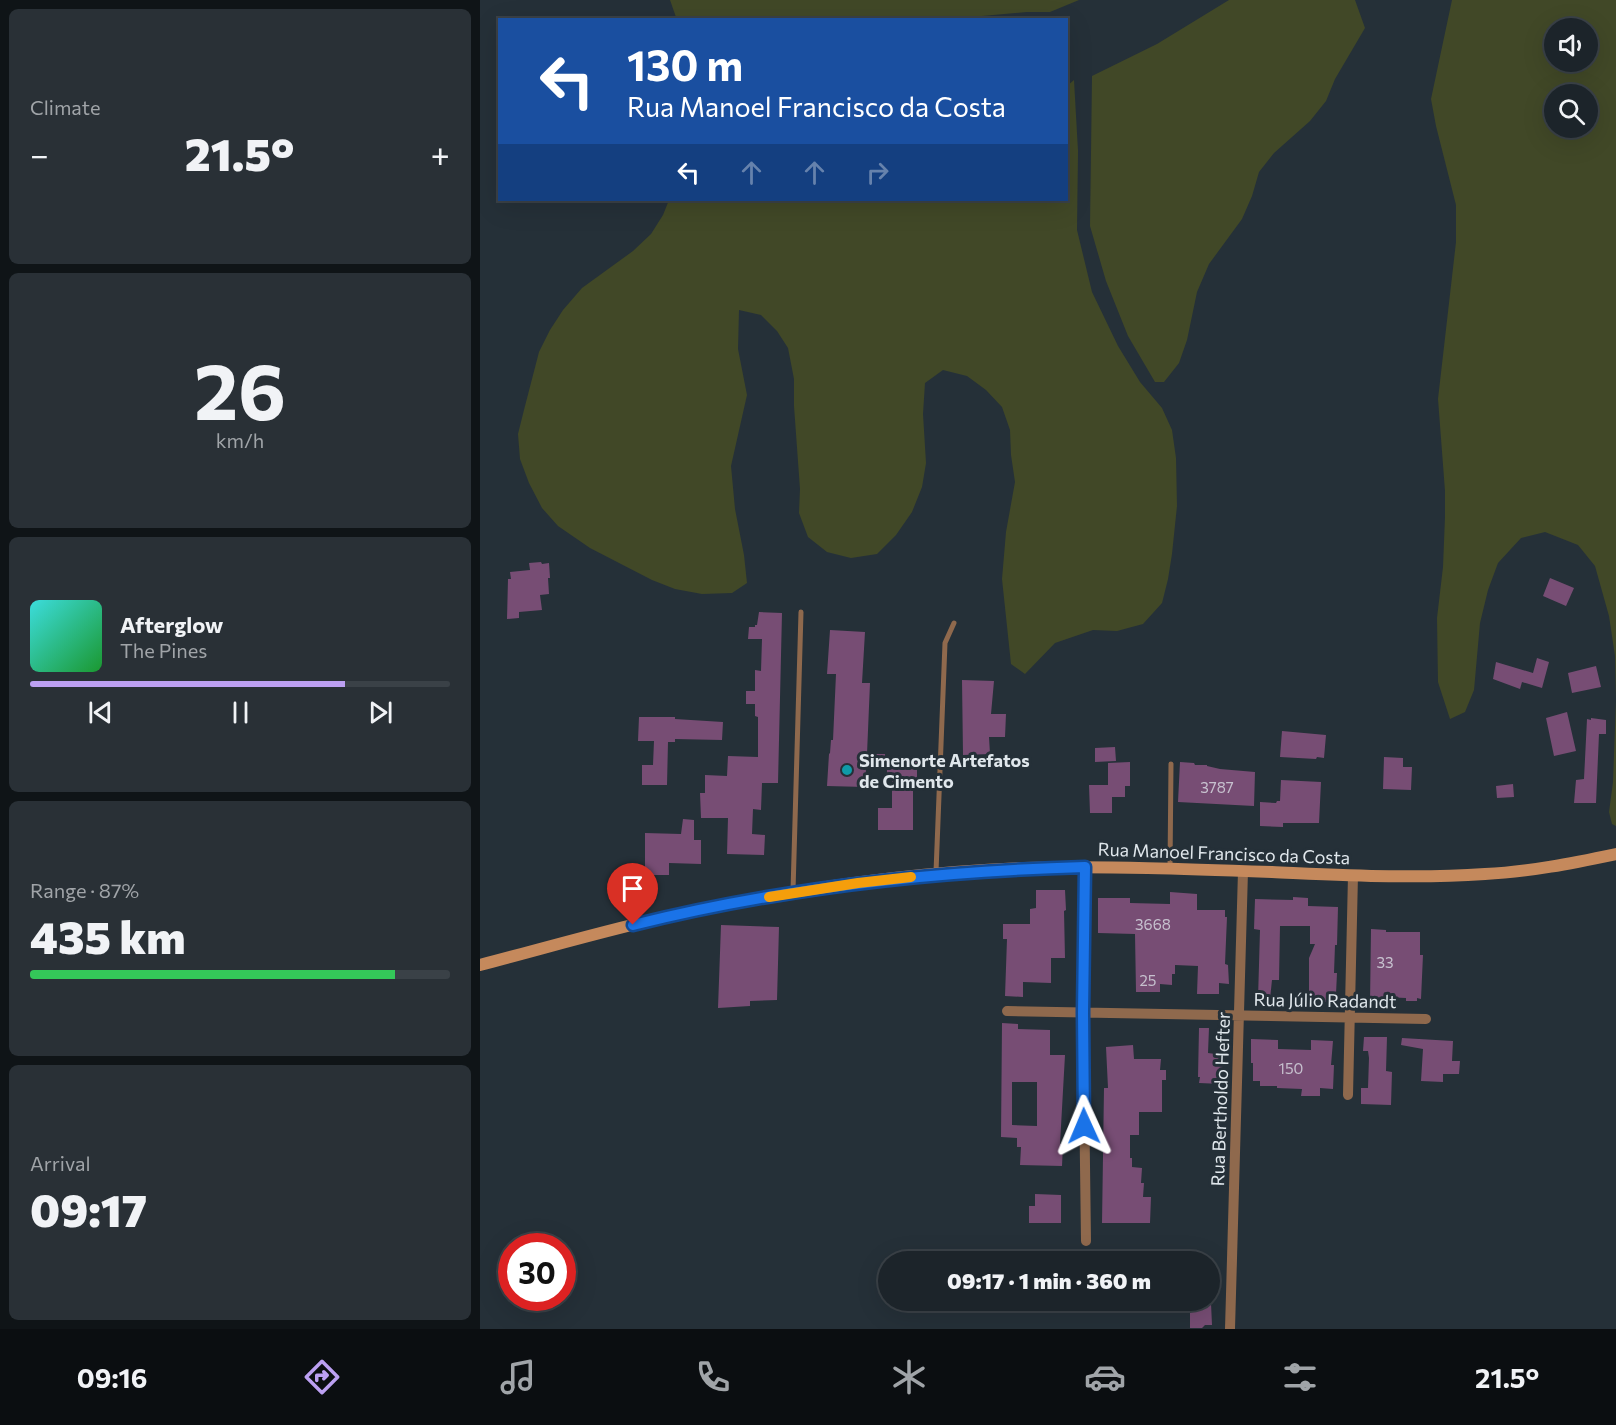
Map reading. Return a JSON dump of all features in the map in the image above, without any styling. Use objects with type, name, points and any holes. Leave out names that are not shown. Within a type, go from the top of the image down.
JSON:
[{"type":"main road","name":"Rua Manoel Francisco da Costa","points":[[480,965],[652,920],[735,903],[858,883],[936,874],[1023,868],[1085,867],[1449,876],[1548,867],[1616,854]]},
{"type":"street","points":[[1085,867],[1083,1012],[1086,1241]]},
{"type":"street","name":"Rua Bertholdo Hefter","points":[[1230,1329],[1243,871]]},
{"type":"street","points":[[1348,1095],[1353,875]]},
{"type":"street","name":"Rua Júlio Radandt","points":[[1007,1011],[1426,1019]]},
{"type":"lane","points":[[793,893],[801,612]]},
{"type":"lane","points":[[936,874],[945,644],[954,623]]},
{"type":"lane","points":[[1170,868],[1171,764]]},
{"type":"green space","points":[[670,0],[1079,0],[1050,12],[960,18],[676,18]]},
{"type":"green space","points":[[1229,0],[1355,0],[1365,28],[1335,79],[1326,101],[1310,121],[1274,153],[1259,172],[1242,219],[1209,264],[1197,292],[1187,340],[1179,363],[1164,382],[1155,382],[1128,336],[1106,281],[1090,226],[1092,76],[1157,44]]},
{"type":"green space","points":[[1452,0],[1616,0],[1616,700],[1615,656],[1609,616],[1595,566],[1578,545],[1545,532],[1521,538],[1498,563],[1488,590],[1480,623],[1474,690],[1465,712],[1450,719],[1438,682],[1437,618],[1443,567],[1445,491],[1438,399],[1456,242],[1456,205],[1431,99]]},
{"type":"green space","points":[[1074,80],[1078,151],[1077,230],[1092,292],[1118,346],[1140,382],[1162,408],[1172,430],[1176,458],[1177,506],[1168,579],[1162,603],[1143,624],[1117,631],[1093,630],[1055,643],[1025,674],[1011,664],[1002,579],[1006,532],[1015,482],[1010,430],[1002,407],[986,390],[967,376],[943,370],[925,383],[923,414],[926,463],[922,487],[912,512],[896,535],[877,554],[851,558],[827,552],[808,537],[799,513],[800,489],[794,379],[788,348],[777,331],[761,315],[739,310],[738,349],[747,395],[731,466],[735,509],[747,583],[732,593],[702,594],[675,589],[652,580],[590,548],[558,526],[542,508],[520,459],[518,434],[539,352],[563,310],[582,288],[633,251],[651,234],[669,201],[1068,201],[1068,85]]},
{"type":"green space","points":[[1616,700],[1616,826],[1612,824],[1609,812],[1613,782]]},
{"type":"building","points":[[541,562],[542,564],[549,563],[550,578],[548,578],[549,594],[540,595],[542,610],[519,612],[519,618],[507,619],[510,572],[530,570],[529,563]]},
{"type":"building","points":[[1550,578],[1574,588],[1566,606],[1543,596]]},
{"type":"building","points":[[759,612],[782,613],[778,783],[762,783],[761,810],[753,809],[752,834],[765,835],[764,855],[727,854],[728,818],[701,818],[700,793],[705,793],[705,775],[727,776],[728,756],[758,757],[758,717],[755,716],[755,704],[746,704],[746,691],[755,691],[755,670],[761,671],[762,639],[748,639],[749,627],[757,625]]},
{"type":"building","points":[[830,630],[865,632],[862,683],[870,683],[867,754],[885,754],[885,758],[917,759],[917,787],[913,787],[913,830],[878,830],[878,808],[892,808],[892,778],[887,778],[887,769],[866,768],[865,787],[827,786],[829,754],[831,740],[833,740],[836,674],[827,674]]},
{"type":"building","points":[[1537,658],[1549,662],[1542,688],[1522,682],[1520,689],[1493,679],[1496,662],[1533,673]]},
{"type":"building","points":[[1596,666],[1601,687],[1572,693],[1568,673]]},
{"type":"building","points":[[962,680],[994,681],[991,714],[1006,714],[1005,737],[989,737],[990,754],[963,755]]},
{"type":"building","points":[[1567,712],[1576,751],[1554,756],[1546,718]]},
{"type":"building","points":[[639,717],[675,717],[675,719],[723,722],[722,740],[675,739],[675,742],[668,742],[667,785],[642,785],[642,765],[653,765],[654,741],[638,741]]},
{"type":"building","points":[[1591,718],[1606,720],[1606,734],[1599,734],[1596,803],[1574,803],[1576,780],[1584,779],[1587,719],[1591,720]]},
{"type":"building","points":[[1282,731],[1326,735],[1324,758],[1280,757]]},
{"type":"building","points":[[1115,747],[1116,761],[1095,762],[1095,748]]},
{"type":"building","points":[[1384,757],[1403,758],[1403,767],[1412,767],[1411,790],[1383,789]]},
{"type":"building","points":[[1130,762],[1130,786],[1125,786],[1125,797],[1112,797],[1112,813],[1090,813],[1089,785],[1108,785],[1108,763]]},
{"type":"building","points":[[1180,762],[1255,772],[1254,806],[1178,802]]},
{"type":"building","points":[[1281,780],[1321,782],[1319,823],[1283,823],[1283,827],[1260,826],[1260,802],[1280,801]]},
{"type":"building","points":[[1513,784],[1514,797],[1497,798],[1496,786]]},
{"type":"building","points":[[683,819],[694,820],[694,840],[701,840],[701,864],[669,863],[669,875],[645,875],[645,833],[681,834]]},
{"type":"building","points":[[1036,890],[1065,890],[1065,958],[1051,958],[1051,983],[1023,982],[1023,997],[1005,996],[1007,939],[1003,939],[1003,924],[1030,924],[1030,909],[1036,908]]},
{"type":"building","points":[[1170,892],[1197,894],[1197,910],[1225,910],[1225,917],[1227,917],[1225,964],[1228,965],[1229,984],[1219,983],[1219,994],[1197,994],[1198,966],[1175,965],[1172,985],[1160,984],[1160,992],[1136,992],[1135,934],[1098,933],[1098,898],[1130,898],[1130,903],[1170,904]]},
{"type":"building","points":[[1293,897],[1308,898],[1308,906],[1338,907],[1334,973],[1337,973],[1336,994],[1329,994],[1329,1002],[1311,1002],[1309,958],[1315,944],[1310,944],[1310,926],[1280,926],[1279,980],[1272,980],[1270,999],[1258,999],[1260,930],[1254,929],[1255,899],[1293,900]]},
{"type":"building","points":[[721,925],[779,927],[777,1000],[750,1001],[750,1006],[718,1008]]},
{"type":"building","points":[[1371,929],[1386,930],[1386,932],[1420,932],[1420,955],[1423,955],[1421,999],[1406,1001],[1406,998],[1383,997],[1383,1004],[1370,1004]]},
{"type":"building","points":[[1002,1023],[1018,1024],[1018,1029],[1050,1030],[1050,1055],[1065,1055],[1060,1144],[1063,1144],[1062,1166],[1020,1165],[1021,1147],[1017,1147],[1017,1138],[1001,1137]],"holes":[[[1012,1082],[1037,1082],[1037,1126],[1012,1125]]]},
{"type":"building","points":[[1199,1028],[1209,1028],[1208,1053],[1223,1055],[1222,1084],[1199,1083]]},
{"type":"building","points":[[1364,1037],[1387,1037],[1386,1071],[1392,1072],[1391,1105],[1361,1104],[1361,1088],[1368,1088],[1369,1058],[1368,1051],[1363,1051]]},
{"type":"building","points":[[1402,1038],[1453,1041],[1452,1061],[1460,1061],[1459,1074],[1443,1074],[1443,1082],[1421,1081],[1423,1049],[1401,1045]]},
{"type":"building","points":[[1251,1039],[1278,1040],[1278,1049],[1311,1050],[1311,1040],[1333,1041],[1331,1065],[1334,1065],[1333,1089],[1320,1088],[1320,1096],[1301,1096],[1302,1089],[1260,1086],[1260,1081],[1253,1081]]},
{"type":"building","points":[[1133,1045],[1134,1059],[1161,1059],[1160,1070],[1166,1070],[1166,1080],[1162,1080],[1162,1112],[1139,1112],[1139,1135],[1130,1135],[1132,1167],[1142,1168],[1143,1197],[1151,1197],[1150,1223],[1102,1223],[1104,1088],[1108,1088],[1106,1047]]},
{"type":"building","points":[[1035,1194],[1061,1195],[1061,1223],[1029,1223],[1029,1206],[1035,1206]]},
{"type":"building","points":[[1190,1311],[1211,1311],[1212,1325],[1190,1328]]},
{"type":"slow traffic","points":[[769,897],[911,877]]},
{"type":"place","name":"Simenorte Artefatos de Cimento","points":[[847,770]]},
{"type":"route","points":[[633,925],[735,903],[858,883],[936,874],[1023,868],[1085,867],[1084,1126]]}]
